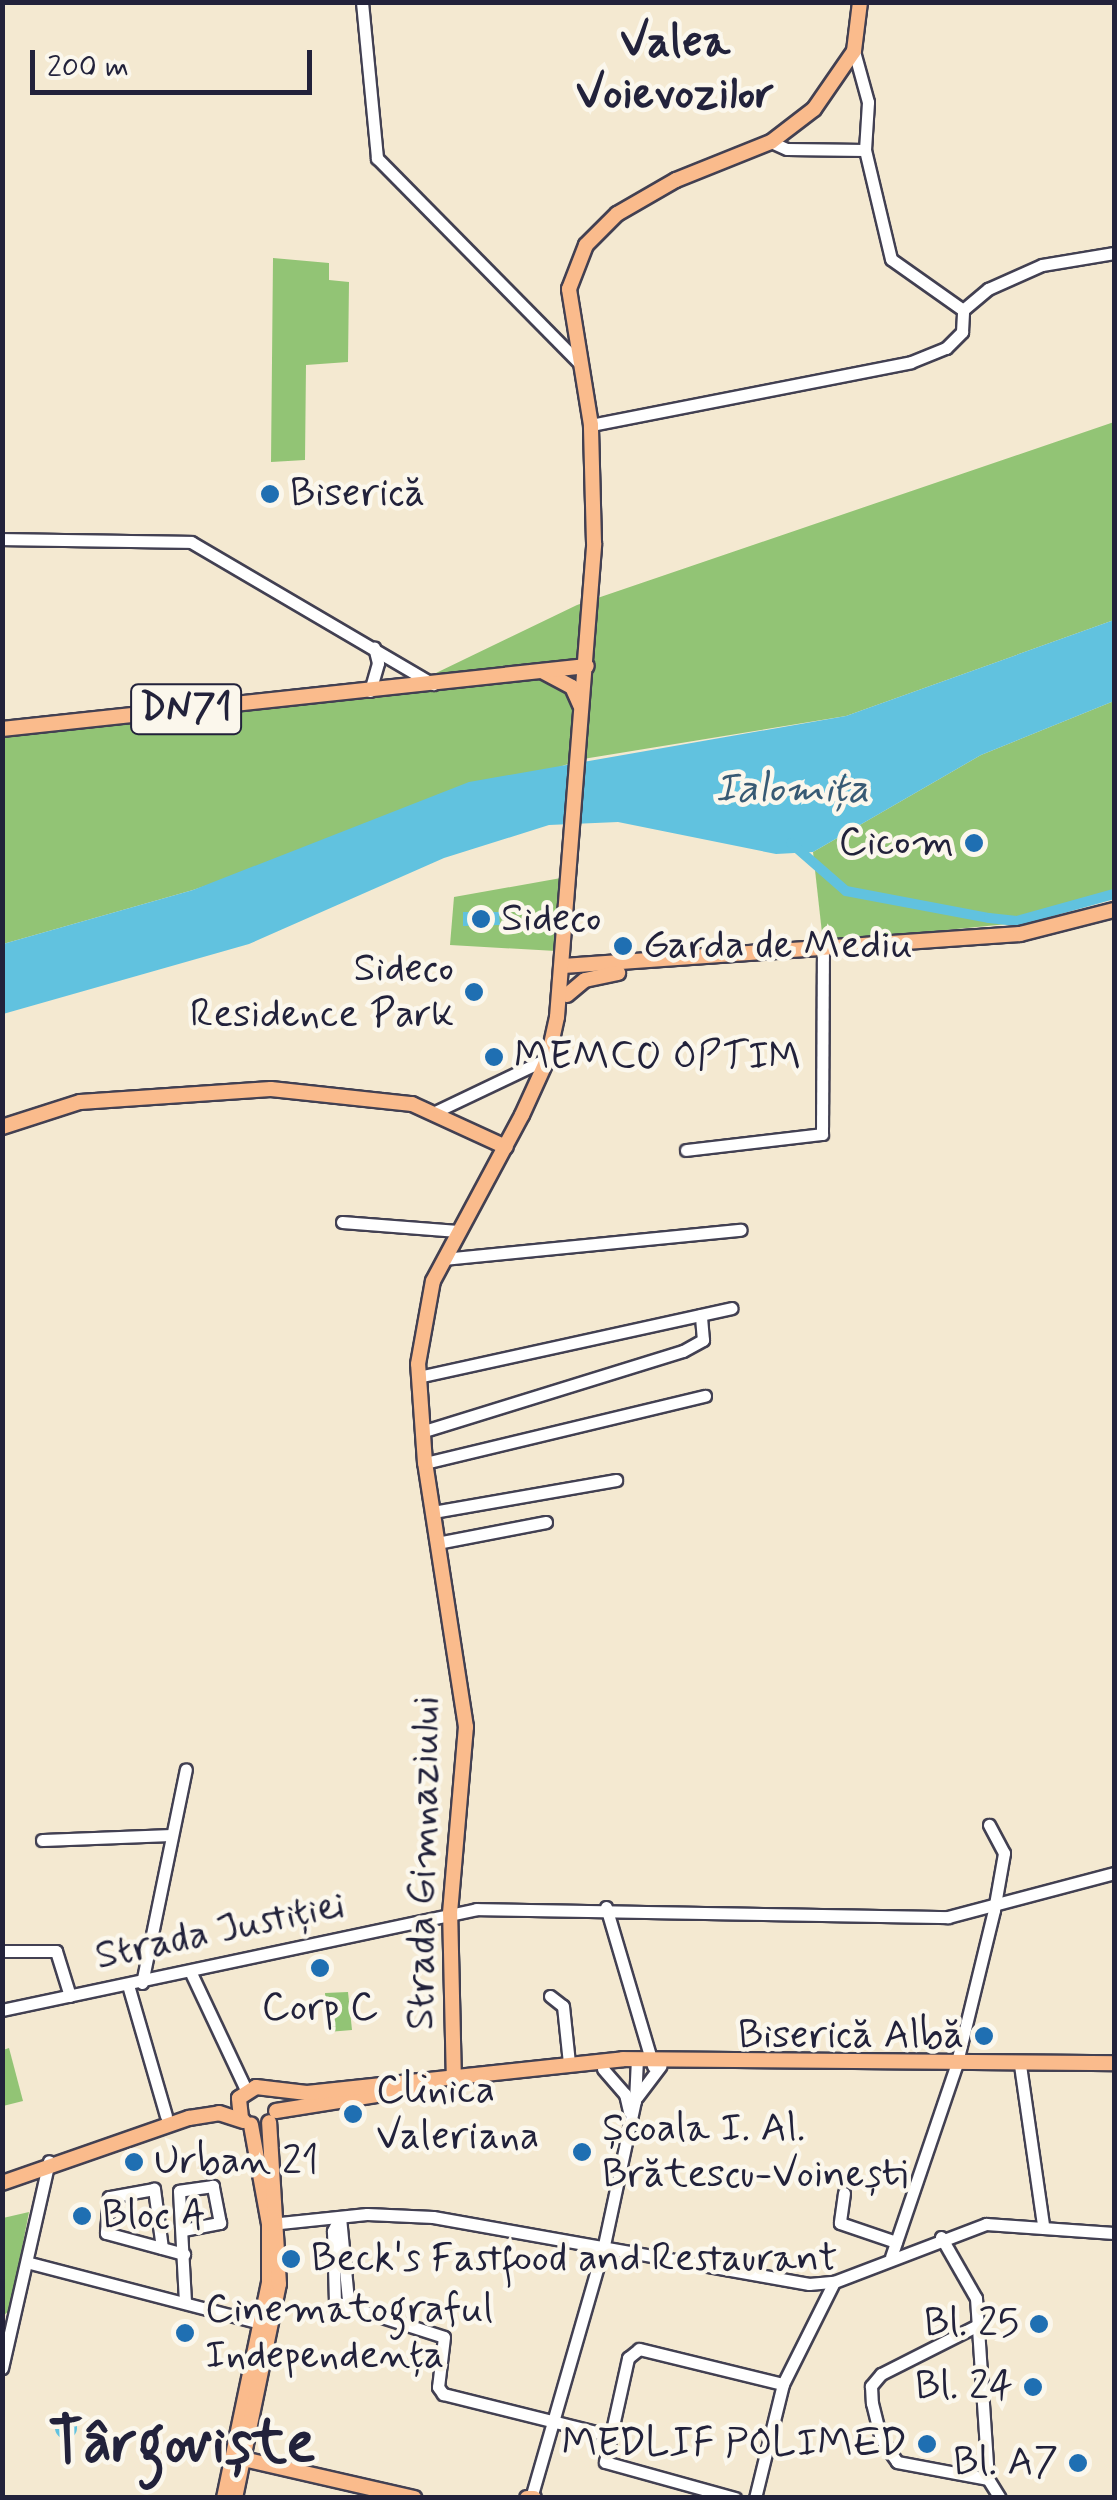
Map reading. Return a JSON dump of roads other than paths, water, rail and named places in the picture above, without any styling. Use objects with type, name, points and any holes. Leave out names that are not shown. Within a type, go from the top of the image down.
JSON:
[{"type":"main road","points":[[557,1018],[566,995],[569,961],[569,882],[590,635],[591,425],[569,288],[573,266],[601,228],[676,180],[771,142],[814,109],[854,52],[860,2]]},
{"type":"main road","points":[[549,669],[590,635]]},
{"type":"main road","points":[[549,669],[572,686],[582,720]]},
{"type":"main road","points":[[433,684],[549,669],[587,671]]},
{"type":"main road","name":"DN71","points":[[2,729],[433,684]]},
{"type":"main road","points":[[569,961],[606,970],[824,953],[1020,934],[1114,910]]},
{"type":"main road","points":[[824,953],[1022,942],[1114,918]]},
{"type":"main road","points":[[569,961],[606,970]]},
{"type":"main road","points":[[557,1018],[569,961]]},
{"type":"main road","points":[[566,995],[606,970]]},
{"type":"main road","name":"Strada Gimnaziului","points":[[453,2075],[450,1914],[466,1727],[425,1463],[418,1377],[425,1306],[443,1259],[506,1147],[548,1058],[557,1018]]},
{"type":"main road","points":[[2,1127],[80,1102],[244,1090],[350,1095],[437,1111],[506,1147]]},
{"type":"main road","points":[[1021,2069],[1114,2063]]},
{"type":"main road","points":[[51,2165],[166,2116],[243,2094],[510,2069],[603,2070],[651,2064]]},
{"type":"main road","points":[[2,2179],[167,2124],[210,2114],[246,2122],[453,2075],[651,2064],[1114,2072]]},
{"type":"main road","points":[[224,2498],[274,2334],[280,2222],[270,2092]]},
{"type":"main road","points":[[235,2498],[264,2324],[269,2224],[243,2094]]},
{"type":"main road","points":[[239,2458],[414,2498]]},
{"type":"street","points":[[362,2],[378,158],[580,364]]},
{"type":"street","points":[[591,425],[911,362],[955,340],[966,321],[963,310],[891,259],[865,150],[868,102],[854,52]]},
{"type":"street","points":[[771,142],[787,149],[865,150]]},
{"type":"street","points":[[963,310],[988,289],[1042,265],[1114,254]]},
{"type":"street","points":[[2,540],[192,542],[433,684]]},
{"type":"street","points":[[370,691],[378,663],[374,647]]},
{"type":"street","points":[[686,1150],[822,1134],[824,953]]},
{"type":"street","points":[[437,1111],[548,1058]]},
{"type":"street","points":[[342,1222],[458,1231]]},
{"type":"street","points":[[443,1259],[740,1230]]},
{"type":"street","points":[[418,1377],[731,1308]]},
{"type":"street","points":[[421,1432],[683,1351],[703,1340],[701,1315]]},
{"type":"street","points":[[425,1463],[705,1396]]},
{"type":"street","points":[[432,1512],[616,1480]]},
{"type":"street","points":[[438,1543],[546,1522]]},
{"type":"street","points":[[166,2116],[135,1984],[186,1770]]},
{"type":"street","points":[[891,2257],[953,2070],[994,1910],[1004,1853],[989,1826]]},
{"type":"street","points":[[42,1840],[172,1835]]},
{"type":"street","name":"Strada Justiției","points":[[2,2010],[450,1914],[506,1906],[921,1918],[994,1910],[1114,1873]]},
{"type":"street","points":[[531,2497],[604,2245],[635,2101],[651,2064],[606,1907]]},
{"type":"street","points":[[2,1951],[56,1950],[70,1996]]},
{"type":"street","points":[[192,1972],[243,2094]]},
{"type":"street","points":[[550,1996],[563,2006],[569,2068]]},
{"type":"street","points":[[635,2101],[651,2064]]},
{"type":"street","points":[[1021,2069],[1043,2225]]},
{"type":"street","points":[[603,2070],[627,2098],[630,2121]]},
{"type":"street","points":[[2,2368],[51,2165]]},
{"type":"street","points":[[183,2230],[220,2223],[213,2186],[180,2192],[185,2302]]},
{"type":"street","points":[[162,2248],[154,2189],[110,2198],[106,2234],[184,2254]]},
{"type":"street","points":[[844,2194],[840,2223],[896,2242]]},
{"type":"street","points":[[280,2222],[340,2217],[433,2217],[798,2283],[834,2282],[941,2237],[986,2224],[1043,2225],[1114,2234]]},
{"type":"street","points":[[340,2217],[333,2231],[334,2297],[348,2310],[444,2336],[438,2386],[443,2394],[608,2434]]},
{"type":"street","points":[[941,2237],[969,2278],[980,2324],[988,2480],[1000,2498]]},
{"type":"street","points":[[30,2262],[264,2324]]},
{"type":"street","points":[[755,2498],[783,2384],[834,2282]]},
{"type":"street","points":[[980,2324],[881,2374],[872,2386],[872,2404],[881,2439],[897,2462],[988,2480]]},
{"type":"street","points":[[735,2498],[609,2466],[604,2458],[608,2434],[628,2358],[638,2349],[783,2384]]},
{"type":"water","name":"Ialomița","points":[[1114,620],[1114,701],[981,755],[813,852],[776,854],[618,822],[549,825],[444,858],[249,944],[3,1014],[3,944],[193,890],[469,782],[846,716]]},
{"type":"water","name":"Sideco","points":[[463,912],[499,912],[500,925],[463,926]]},
{"type":"water","points":[[66,2417],[74,2420],[74,2436],[66,2439],[58,2436],[55,2428],[58,2420]]},
{"type":"waterway","points":[[791,843],[846,891],[989,918],[1017,921],[1114,894]]},
{"type":"place","name":"Biserică","points":[[270,494]]},
{"type":"place","name":"Cicom","points":[[974,843]]},
{"type":"place","name":"Sideco","points":[[481,919]]},
{"type":"place","name":"Garda de Mediu","points":[[623,946]]},
{"type":"place","name":"Sideco Residence Park","points":[[474,992]]},
{"type":"place","name":"MEMCO OPTIM","points":[[494,1057]]},
{"type":"place","name":"Corp C","points":[[320,1968]]},
{"type":"place","name":"Biserică Albă","points":[[984,2036]]},
{"type":"place","name":"Clinica Valeriana","points":[[353,2114]]},
{"type":"place","name":"Școala I. Al. Brătescu-Voinești","points":[[582,2152]]},
{"type":"place","name":"Urban 21","points":[[134,2162]]},
{"type":"place","name":"Bloc A","points":[[82,2216]]},
{"type":"place","name":"Beck's Fastfood and Restaurant","points":[[291,2259]]},
{"type":"place","name":"Bl. 25","points":[[1039,2324]]},
{"type":"place","name":"Cinematograful Independența","points":[[185,2333]]},
{"type":"place","name":"Bl. 24","points":[[1033,2387]]},
{"type":"place","name":"MEDLIF POLIMED","points":[[927,2444]]},
{"type":"place","name":"Bl. A7","points":[[1078,2463]]},
{"type":"district","name":"Valea Voievozilor","points":[[675,69]]},
{"type":"district","name":"Târgoviște","points":[[182,2444]]}]
